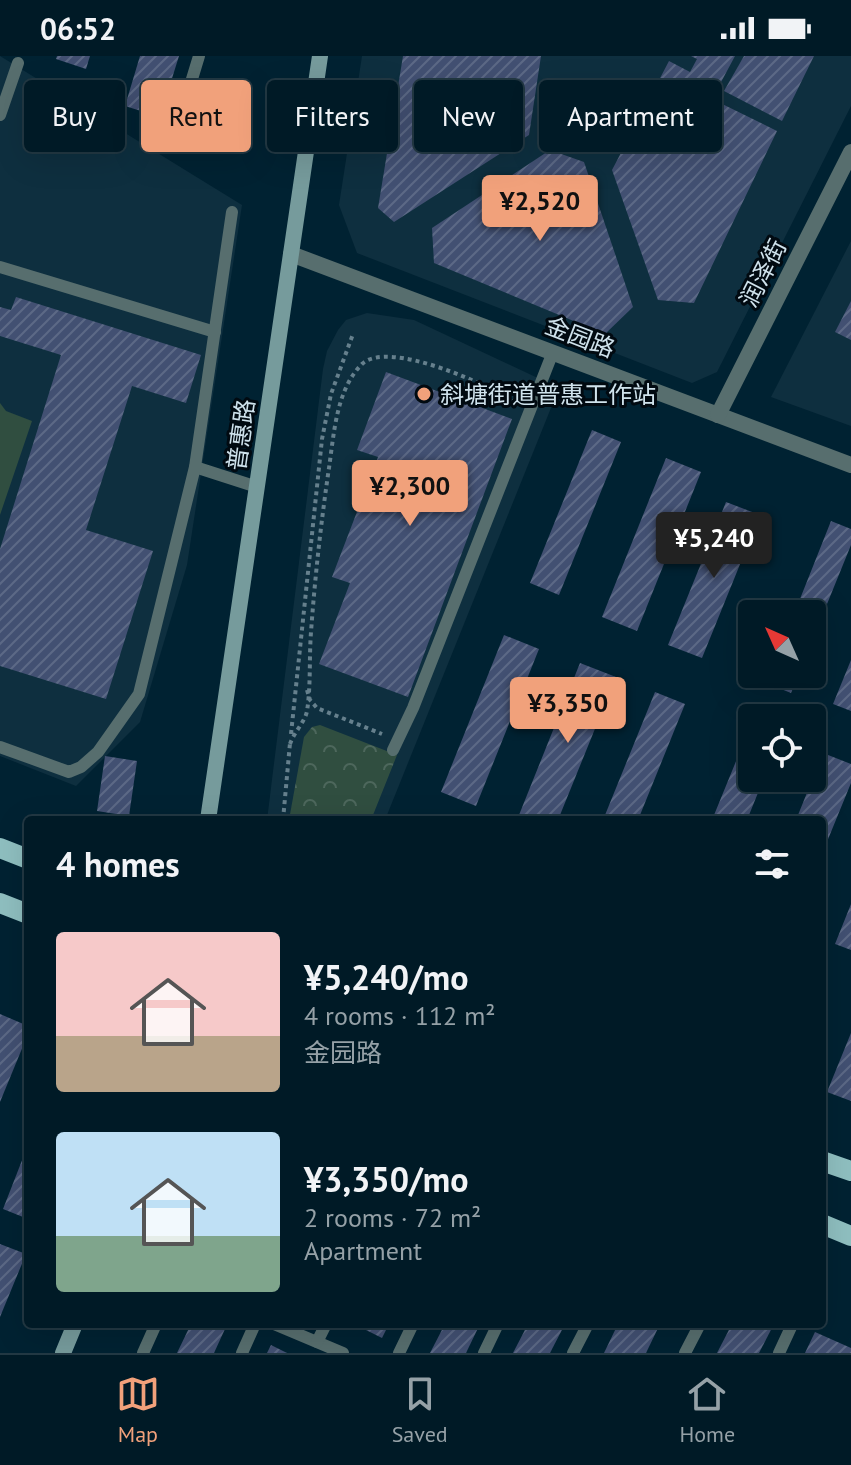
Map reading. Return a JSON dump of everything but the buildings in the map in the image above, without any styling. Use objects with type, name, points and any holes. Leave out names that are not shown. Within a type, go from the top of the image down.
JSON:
[{"type":"main road","name":"普惠路","points":[[209,816],[320,56]]},
{"type":"main road","points":[[0,848],[24,857]]},
{"type":"main road","points":[[0,903],[24,912]]},
{"type":"main road","points":[[826,1162],[851,1171]]},
{"type":"main road","points":[[826,1226],[851,1236]]},
{"type":"main road","points":[[63,1353],[73,1328]]},
{"type":"street","name":"润泽街","points":[[718,415],[851,152]]},
{"type":"street","name":"金园路","points":[[291,254],[851,465]]},
{"type":"lane","points":[[192,80],[199,56]]},
{"type":"lane","points":[[0,115],[18,63]]},
{"type":"lane","points":[[0,747],[69,772],[81,767],[98,752],[139,694],[195,467],[232,212]]},
{"type":"lane","points":[[0,267],[215,332]]},
{"type":"lane","points":[[393,750],[413,708],[553,352]]},
{"type":"lane","points":[[195,467],[257,487]]},
{"type":"lane","points":[[143,1353],[154,1328]]},
{"type":"lane","points":[[242,1353],[253,1328]]},
{"type":"lane","points":[[284,1328],[339,1352]]},
{"type":"lane","points":[[317,1342],[324,1328]]},
{"type":"lane","points":[[399,1353],[411,1328]]},
{"type":"lane","points":[[484,1353],[496,1328]]},
{"type":"lane","points":[[573,1353],[586,1328]]},
{"type":"lane","points":[[685,1353],[698,1328]]},
{"type":"lane","points":[[779,1353],[791,1328]]},
{"type":"path","points":[[283,816],[322,439],[331,394],[353,334]]},
{"type":"path","points":[[290,744],[307,714],[320,522],[331,439],[353,375],[365,361],[383,357],[419,362],[480,382],[516,404],[523,414]]},
{"type":"path","points":[[307,690],[317,708],[374,733],[388,735]]},
{"type":"shaded area","points":[[0,56],[39,80],[24,80],[24,152],[125,152],[125,133],[141,143],[141,152],[156,152],[242,205],[187,565],[140,722],[76,786],[0,756]]},
{"type":"shaded area","points":[[362,56],[851,56],[851,106],[717,372],[692,383],[357,253],[339,205],[347,152],[398,152],[398,80],[358,80]]},
{"type":"shaded area","points":[[851,241],[851,426],[771,397]]},
{"type":"shaded area","points":[[367,313],[414,320],[559,388],[387,816],[267,816],[323,369],[327,351],[346,320]]},
{"type":"green space","points":[[0,403],[6,411],[32,421],[0,515]]},
{"type":"green space","points":[[320,725],[397,755],[373,816],[290,816],[304,737],[312,727]]},
{"type":"place","name":"斜塘街道普惠工作站","points":[[424,394]]}]
